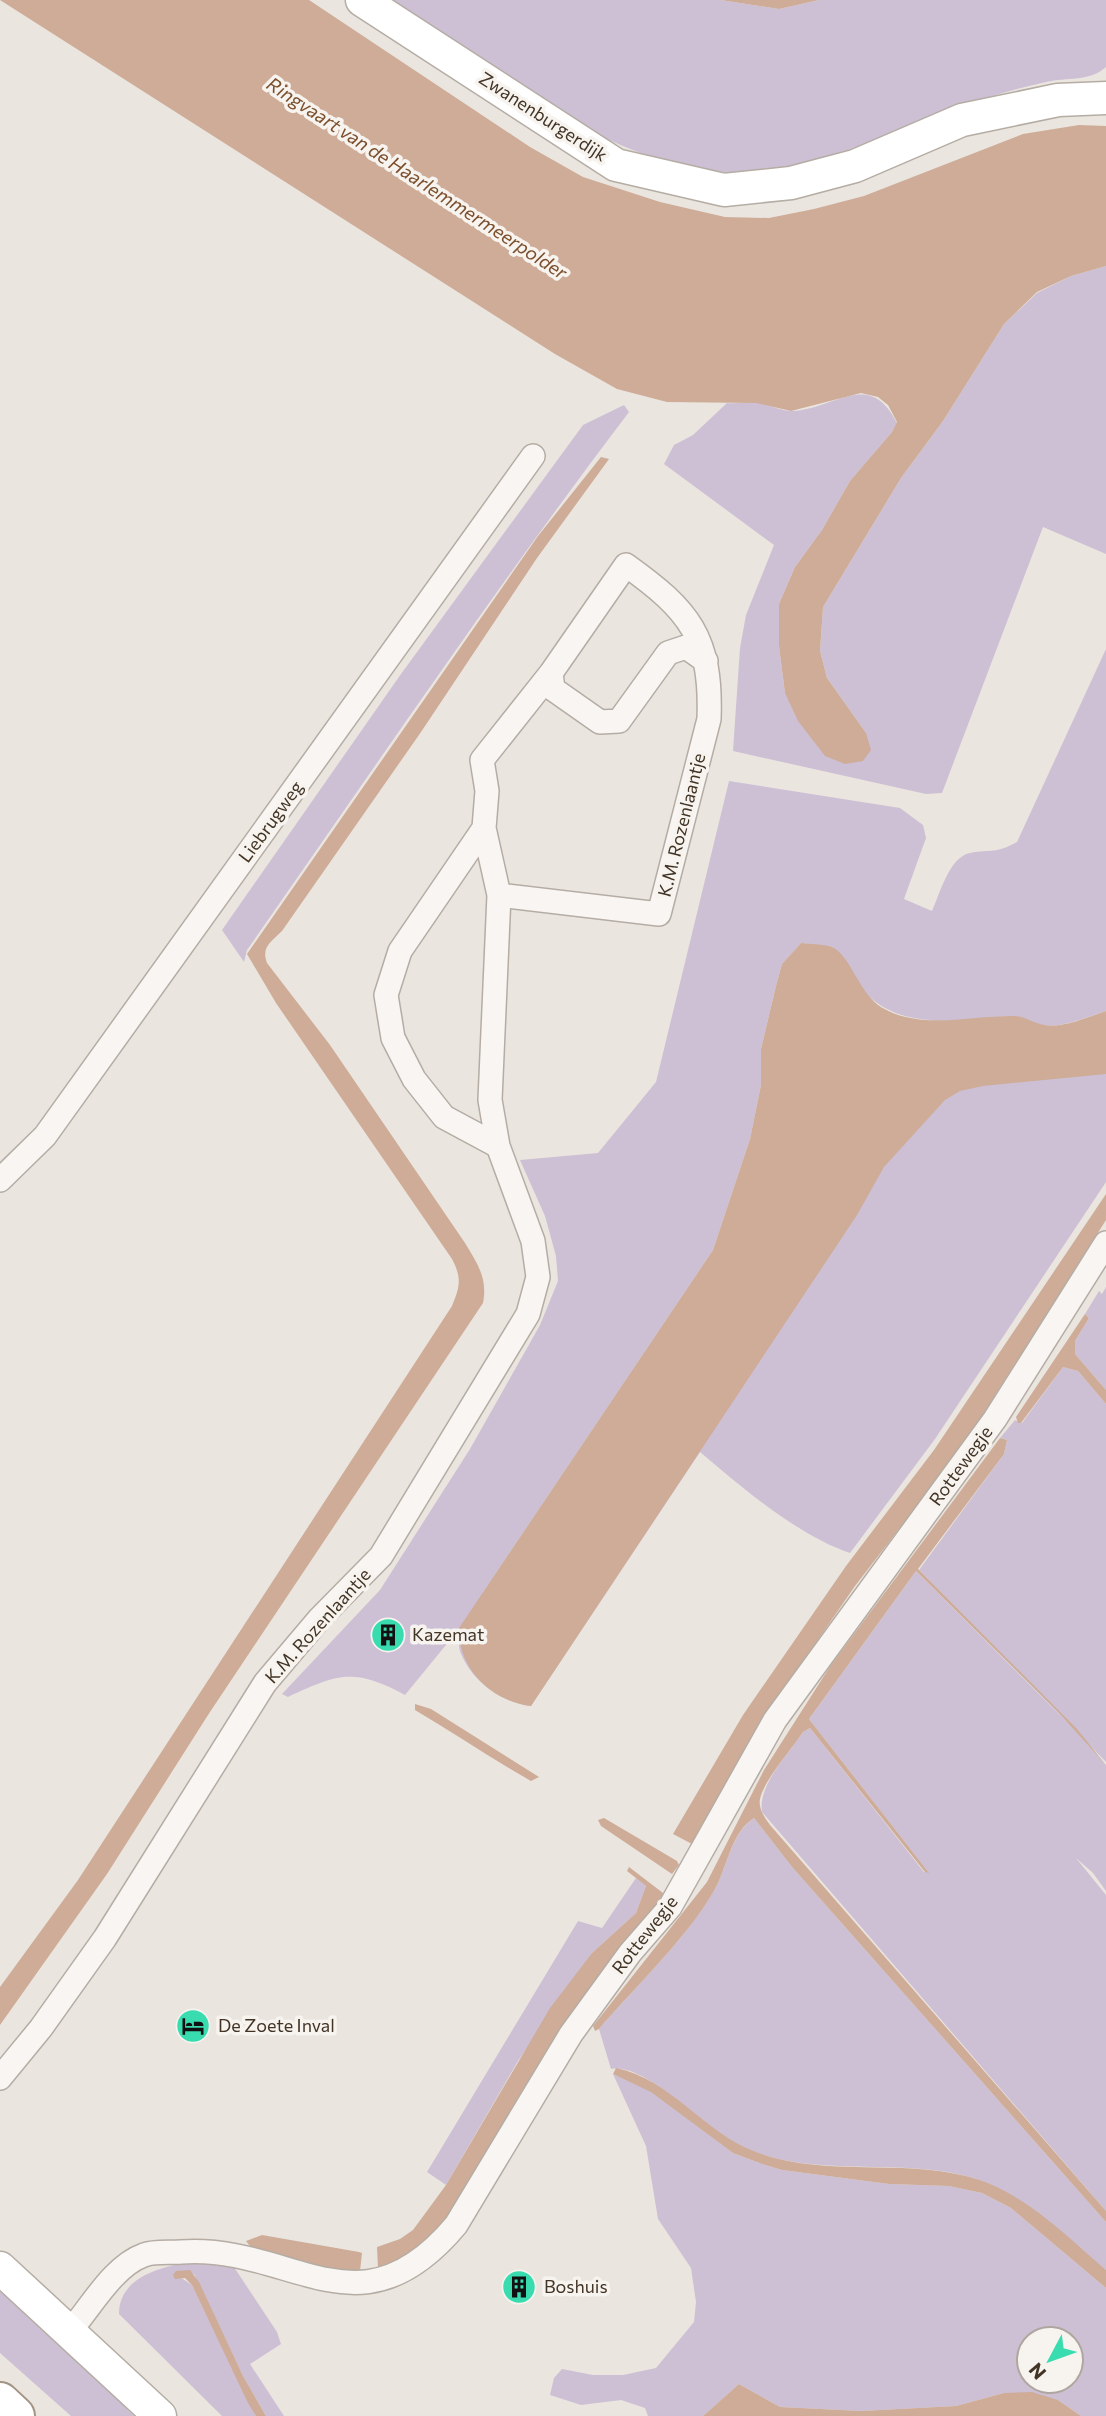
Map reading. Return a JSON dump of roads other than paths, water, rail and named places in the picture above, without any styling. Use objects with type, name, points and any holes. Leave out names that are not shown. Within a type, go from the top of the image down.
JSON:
[{"type":"highway","points":[[0,2402],[15,2416]]},
{"type":"street","name":"Zwanenburgerdijk","points":[[362,0],[616,165],[724,190],[791,183],[855,166],[962,120],[1058,100],[1106,98]]},
{"type":"street","name":"Liebrugweg","points":[[0,1180],[45,1136],[533,456]]},
{"type":"street","name":"K.M. Rozenlaantje","points":[[0,2078],[41,2028],[105,1938],[265,1683],[320,1618],[381,1556],[528,1314],[538,1277],[533,1241],[498,1146],[490,1100],[499,895],[484,828],[487,791],[482,760],[551,673],[626,565],[668,595],[688,618],[705,661],[710,691],[709,719],[659,914],[499,895]]},
{"type":"street","points":[[551,673],[553,689],[600,722],[619,720],[668,653],[686,647],[705,661]]},
{"type":"street","name":"K.M. Rozenlaantje","points":[[484,828],[400,951],[386,995],[393,1038],[414,1079],[444,1117],[498,1146]]},
{"type":"street","name":"Rottewegje","points":[[70,2331],[119,2271],[144,2255],[210,2250],[342,2284],[380,2281],[402,2273],[435,2250],[456,2225],[571,2034],[630,1953],[670,1907],[775,1720],[995,1419],[1106,1243]]},
{"type":"street","points":[[0,2268],[160,2416]]},
{"type":"water","name":"Ringvaart van de Haarlemmermeerpolder","points":[[0,0],[309,0],[530,147],[583,177],[660,202],[725,217],[769,218],[814,209],[864,196],[1023,134],[1079,125],[1106,126],[1106,266],[1071,276],[1037,292],[1004,324],[943,421],[901,478],[823,607],[820,651],[827,678],[866,733],[871,750],[863,761],[845,764],[825,756],[798,721],[785,693],[779,646],[779,604],[795,567],[822,530],[850,481],[892,432],[897,422],[888,405],[878,397],[861,393],[791,411],[756,403],[667,402],[617,389],[555,354]]},
{"type":"water","points":[[721,0],[819,0],[779,9]]},
{"type":"water","points":[[601,457],[609,459],[537,558],[421,732],[282,931],[268,945],[265,953],[267,963],[330,1045],[465,1243],[483,1278],[483,1303],[208,1715],[107,1874],[0,2025],[0,1987],[78,1880],[455,1299],[459,1277],[452,1259],[276,1003],[247,954],[538,536]]},
{"type":"water","points":[[801,943],[828,946],[838,951],[871,999],[893,1013],[910,1018],[945,1020],[1014,1016],[1052,1026],[1071,1023],[1106,1011],[1106,1074],[983,1086],[960,1091],[945,1100],[884,1167],[857,1215],[531,1706],[516,1703],[490,1690],[471,1669],[464,1657],[459,1628],[713,1250],[750,1139],[761,1085],[761,1049],[782,964]]},
{"type":"water","points":[[1106,1194],[1106,1220],[963,1446],[855,1586],[777,1699],[692,1844],[673,1834],[743,1715],[846,1566],[934,1450]]},
{"type":"water","points":[[1085,1314],[1089,1318],[1075,1341],[1075,1354],[1106,1390],[1106,1404],[1078,1371],[1063,1367],[1021,1423],[1018,1423],[1016,1417]]},
{"type":"water","points":[[1000,1438],[1007,1440],[1004,1454],[918,1569],[1077,1729],[1106,1765],[1059,1713],[916,1571],[809,1719],[929,1873],[925,1872],[810,1728],[803,1732],[772,1774],[760,1799],[760,1806],[770,1825],[1106,2211],[1106,2222],[792,1867],[754,1818],[736,1839],[718,1883],[695,1920],[599,2029],[595,2031],[593,2026],[707,1882],[764,1770],[831,1665]]},
{"type":"water","points":[[415,1704],[431,1709],[539,1777],[531,1781],[516,1773],[415,1710]]},
{"type":"water","points":[[604,1818],[677,1861],[679,1865],[672,1874],[601,1826],[598,1820]]},
{"type":"water","points":[[629,1867],[663,1893],[661,1900],[559,2032],[439,2232],[404,2263],[378,2268],[377,2247],[400,2239],[413,2230],[446,2185],[550,2008],[592,1953],[636,1913],[646,1886],[627,1871]]},
{"type":"water","points":[[616,2068],[654,2083],[737,2143],[781,2160],[834,2166],[940,2171],[986,2183],[1024,2202],[1106,2270],[1106,2288],[1011,2208],[982,2193],[949,2186],[889,2184],[782,2170],[762,2164],[733,2153],[651,2092],[613,2074]]},
{"type":"water","points":[[262,2235],[362,2253],[360,2271],[342,2271],[256,2254],[246,2241]]},
{"type":"water","points":[[190,2270],[199,2282],[243,2376],[266,2416],[256,2416],[248,2403],[192,2285],[185,2278],[175,2279],[173,2275],[176,2271]]},
{"type":"water","points":[[739,2384],[780,2407],[861,2411],[956,2406],[1015,2393],[1015,2395],[1042,2395],[1058,2400],[1081,2416],[703,2416]]},
{"type":"place","name":"Kazemat","points":[[388,1635]]},
{"type":"place","name":"De Zoete Inval","points":[[193,2026]]},
{"type":"place","name":"Boshuis","points":[[519,2287]]}]
